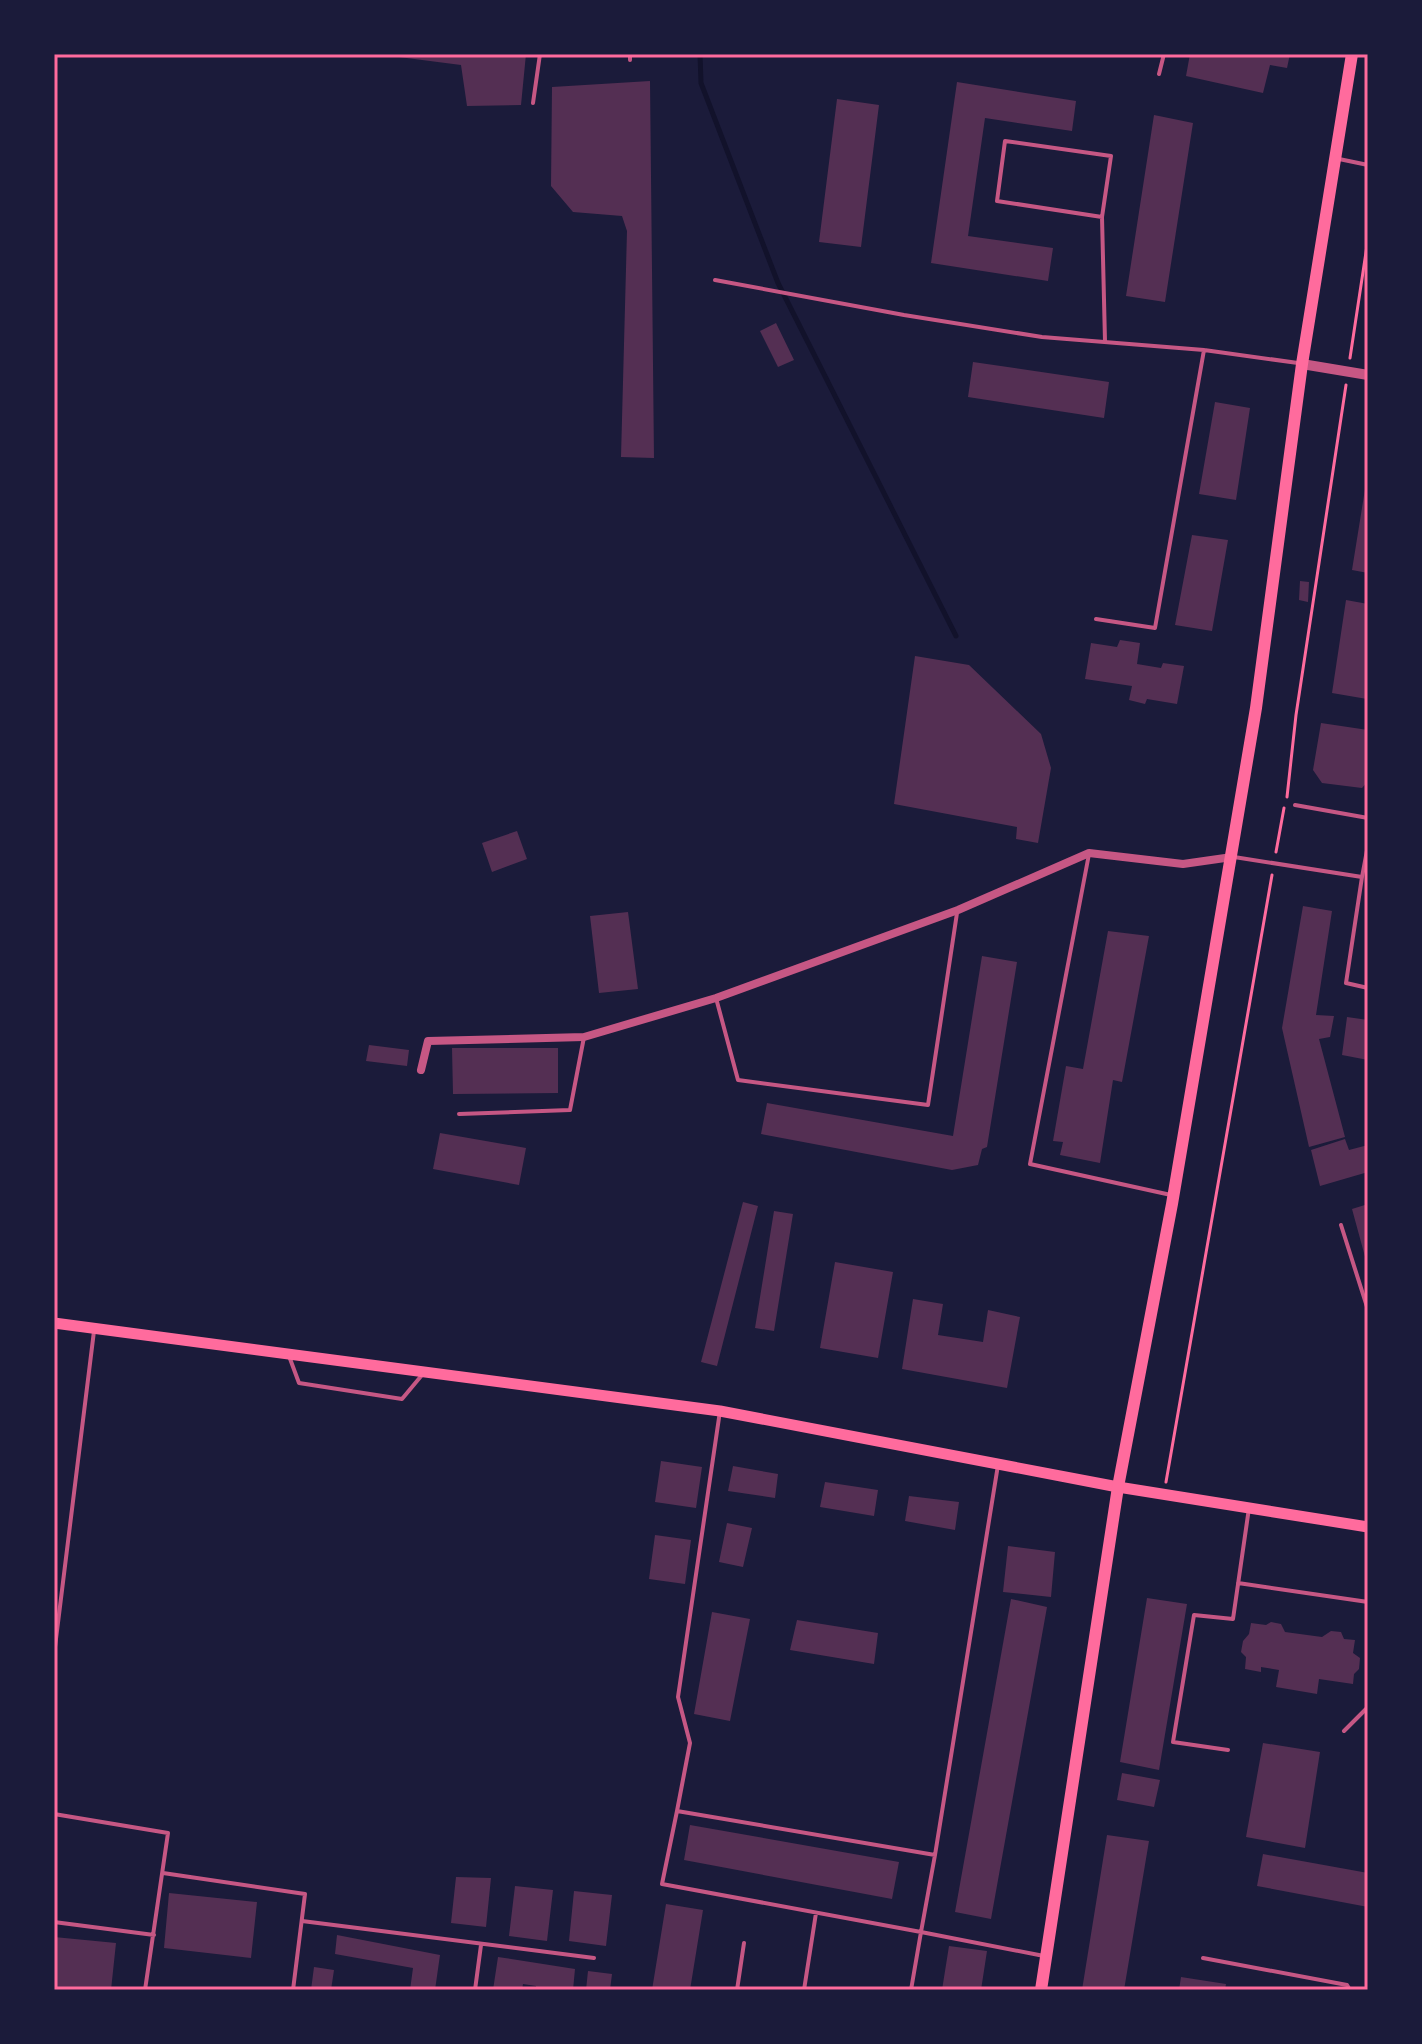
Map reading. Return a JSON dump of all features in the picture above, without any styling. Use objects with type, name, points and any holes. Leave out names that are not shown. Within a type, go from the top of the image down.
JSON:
[{"type":"main road","points":[[1041,1990],[1118,1487],[1173,1196],[1256,708],[1302,364],[1352,54]]},
{"type":"main road","points":[[54,1323],[720,1411],[1118,1487],[1368,1527]]},
{"type":"street","points":[[1302,364],[1368,375]]},
{"type":"street","points":[[421,1070],[428,1041],[584,1037],[716,998],[958,910],[1089,853],[1183,864],[1232,857]]},
{"type":"lane","points":[[533,103],[540,54]]},
{"type":"lane","points":[[1159,74],[1164,54]]},
{"type":"lane","points":[[1102,217],[997,201],[1005,141],[1111,156],[1102,217],[1105,341]]},
{"type":"lane","points":[[1335,159],[1368,165]]},
{"type":"lane","points":[[715,280],[1042,337],[1204,350],[1302,364]]},
{"type":"lane","points":[[1096,619],[1155,628],[1204,350]]},
{"type":"lane","points":[[1295,805],[1368,818]]},
{"type":"lane","points":[[1368,845],[1346,983],[1368,988]]},
{"type":"lane","points":[[1089,853],[1030,1164],[1173,1196]]},
{"type":"lane","points":[[1232,857],[1362,877]]},
{"type":"lane","points":[[716,998],[738,1080],[928,1105],[958,910]]},
{"type":"lane","points":[[459,1114],[570,1110],[584,1037]]},
{"type":"lane","points":[[1341,1225],[1368,1310]]},
{"type":"lane","points":[[54,1655],[95,1328]]},
{"type":"lane","points":[[289,1354],[299,1383],[402,1399],[424,1372]]},
{"type":"lane","points":[[720,1411],[678,1697],[690,1743],[662,1884],[1046,1956]]},
{"type":"lane","points":[[911,1990],[998,1465]]},
{"type":"lane","points":[[1228,1750],[1173,1742],[1194,1615],[1233,1619],[1249,1508]]},
{"type":"lane","points":[[1238,1583],[1368,1602]]},
{"type":"lane","points":[[1344,1731],[1368,1707]]},
{"type":"lane","points":[[677,1811],[935,1855]]},
{"type":"lane","points":[[54,1814],[168,1833],[145,1990]]},
{"type":"lane","points":[[163,1873],[305,1894],[293,1990]]},
{"type":"lane","points":[[804,1990],[816,1913]]},
{"type":"lane","points":[[302,1921],[594,1958]]},
{"type":"lane","points":[[54,1922],[154,1935]]},
{"type":"lane","points":[[737,1990],[744,1943]]},
{"type":"lane","points":[[475,1990],[481,1944]]},
{"type":"lane","points":[[1203,1958],[1347,1985],[1350,1990]]},
{"type":"building","points":[[391,54],[526,54],[521,105],[467,106],[461,65]]},
{"type":"building","points":[[1190,54],[1290,54],[1287,68],[1270,65],[1263,93],[1186,76]]},
{"type":"building","points":[[650,81],[654,458],[621,457],[627,231],[622,216],[573,212],[551,186],[552,87]]},
{"type":"building","points":[[957,82],[1076,101],[1072,131],[985,118],[968,236],[1053,248],[1048,281],[931,263]]},
{"type":"building","points":[[837,99],[879,105],[861,247],[819,242]]},
{"type":"building","points":[[1154,115],[1193,123],[1165,302],[1126,296]]},
{"type":"building","points":[[776,323],[794,360],[778,367],[760,331]]},
{"type":"building","points":[[973,362],[1109,382],[1104,418],[968,397]]},
{"type":"building","points":[[1215,402],[1250,408],[1236,500],[1199,494]]},
{"type":"building","points":[[1368,483],[1368,573],[1352,570]]},
{"type":"building","points":[[1192,535],[1228,540],[1212,631],[1175,625]]},
{"type":"building","points":[[1300,581],[1309,582],[1308,602],[1299,600]]},
{"type":"building","points":[[1346,600],[1368,604],[1367,699],[1332,693]]},
{"type":"building","points":[[1120,640],[1140,643],[1137,664],[1161,668],[1163,663],[1184,666],[1177,704],[1147,699],[1145,704],[1129,700],[1132,686],[1085,679],[1091,643],[1117,647]]},
{"type":"building","points":[[915,656],[969,665],[1041,734],[1051,768],[1038,843],[1016,839],[1017,827],[894,804]]},
{"type":"building","points":[[1321,723],[1368,730],[1368,781],[1362,788],[1322,783],[1313,770]]},
{"type":"building","points":[[517,831],[527,859],[492,872],[482,843]]},
{"type":"building","points":[[1303,906],[1332,911],[1316,1015],[1334,1016],[1330,1037],[1319,1039],[1345,1137],[1309,1147],[1282,1028]]},
{"type":"building","points":[[628,912],[638,989],[599,993],[590,916]]},
{"type":"building","points":[[1108,931],[1149,936],[1122,1082],[1113,1080],[1100,1163],[1060,1155],[1063,1142],[1053,1141],[1066,1066],[1083,1069]]},
{"type":"building","points":[[982,956],[1017,962],[987,1147],[982,1149],[978,1165],[952,1170],[761,1134],[767,1103],[953,1136]]},
{"type":"building","points":[[1347,1017],[1368,1020],[1368,1060],[1342,1055]]},
{"type":"building","points":[[369,1045],[409,1050],[407,1066],[366,1061]]},
{"type":"building","points":[[452,1048],[558,1048],[558,1093],[453,1094]]},
{"type":"building","points":[[440,1133],[526,1148],[519,1185],[433,1169]]},
{"type":"building","points":[[1345,1139],[1349,1150],[1368,1145],[1368,1172],[1320,1186],[1311,1150]]},
{"type":"building","points":[[743,1202],[758,1206],[717,1366],[701,1362]]},
{"type":"building","points":[[1368,1204],[1368,1264],[1367,1264],[1352,1209]]},
{"type":"building","points":[[774,1211],[793,1214],[774,1331],[755,1328]]},
{"type":"building","points":[[835,1262],[893,1272],[878,1358],[820,1348]]},
{"type":"building","points":[[913,1299],[943,1304],[938,1335],[983,1342],[988,1310],[1020,1317],[1007,1388],[902,1369]]},
{"type":"building","points":[[661,1461],[702,1467],[696,1508],[655,1502]]},
{"type":"building","points":[[733,1466],[778,1474],[775,1498],[728,1491]]},
{"type":"building","points":[[825,1482],[878,1490],[874,1516],[820,1507]]},
{"type":"building","points":[[909,1496],[959,1502],[955,1530],[905,1521]]},
{"type":"building","points":[[727,1523],[752,1528],[743,1567],[719,1562]]},
{"type":"building","points":[[655,1535],[691,1540],[685,1584],[649,1579]]},
{"type":"building","points":[[1008,1546],[1055,1552],[1051,1597],[1003,1592]]},
{"type":"building","points":[[1147,1598],[1187,1604],[1159,1770],[1120,1762]]},
{"type":"building","points":[[1011,1599],[1047,1607],[991,1919],[955,1912]]},
{"type":"building","points":[[712,1612],[750,1619],[730,1721],[694,1714]]},
{"type":"building","points":[[797,1620],[878,1633],[874,1664],[790,1650]]},
{"type":"building","points":[[1271,1622],[1281,1624],[1285,1632],[1322,1637],[1331,1631],[1341,1632],[1344,1639],[1355,1640],[1353,1653],[1360,1658],[1353,1684],[1319,1679],[1317,1694],[1276,1687],[1279,1670],[1261,1667],[1261,1672],[1245,1669],[1246,1657],[1241,1652],[1251,1623],[1266,1625]]},
{"type":"building","points":[[1263,1743],[1320,1752],[1305,1848],[1246,1837]]},
{"type":"building","points":[[1122,1773],[1160,1780],[1154,1807],[1117,1800]]},
{"type":"building","points":[[690,1825],[899,1862],[892,1899],[684,1860]]},
{"type":"building","points":[[1107,1835],[1149,1841],[1124,1990],[1082,1990]]},
{"type":"building","points":[[1263,1854],[1368,1873],[1368,1907],[1257,1886]]},
{"type":"building","points":[[456,1877],[491,1878],[486,1927],[451,1923]]},
{"type":"building","points":[[515,1886],[553,1890],[547,1941],[509,1936]]},
{"type":"building","points":[[574,1891],[612,1895],[606,1946],[569,1941]]},
{"type":"building","points":[[169,1893],[257,1902],[251,1958],[164,1948]]},
{"type":"building","points":[[666,1904],[703,1910],[690,1990],[652,1990]]},
{"type":"building","points":[[337,1935],[440,1955],[435,1990],[410,1990],[413,1968],[335,1954]]},
{"type":"building","points":[[54,1937],[116,1943],[111,1990],[54,1990]]},
{"type":"building","points":[[949,1946],[987,1951],[981,1990],[942,1990]]},
{"type":"building","points":[[498,1957],[575,1969],[573,1990],[536,1990],[536,1986],[523,1984],[522,1990],[493,1990]]},
{"type":"building","points":[[314,1967],[334,1970],[331,1990],[311,1990]]},
{"type":"building","points":[[588,1971],[612,1974],[610,1990],[586,1990]]},
{"type":"building","points":[[1181,1977],[1226,1984],[1225,1990],[1179,1990]]},
{"type":"waterway","points":[[700,54],[701,83],[778,283],[956,636]]}]
